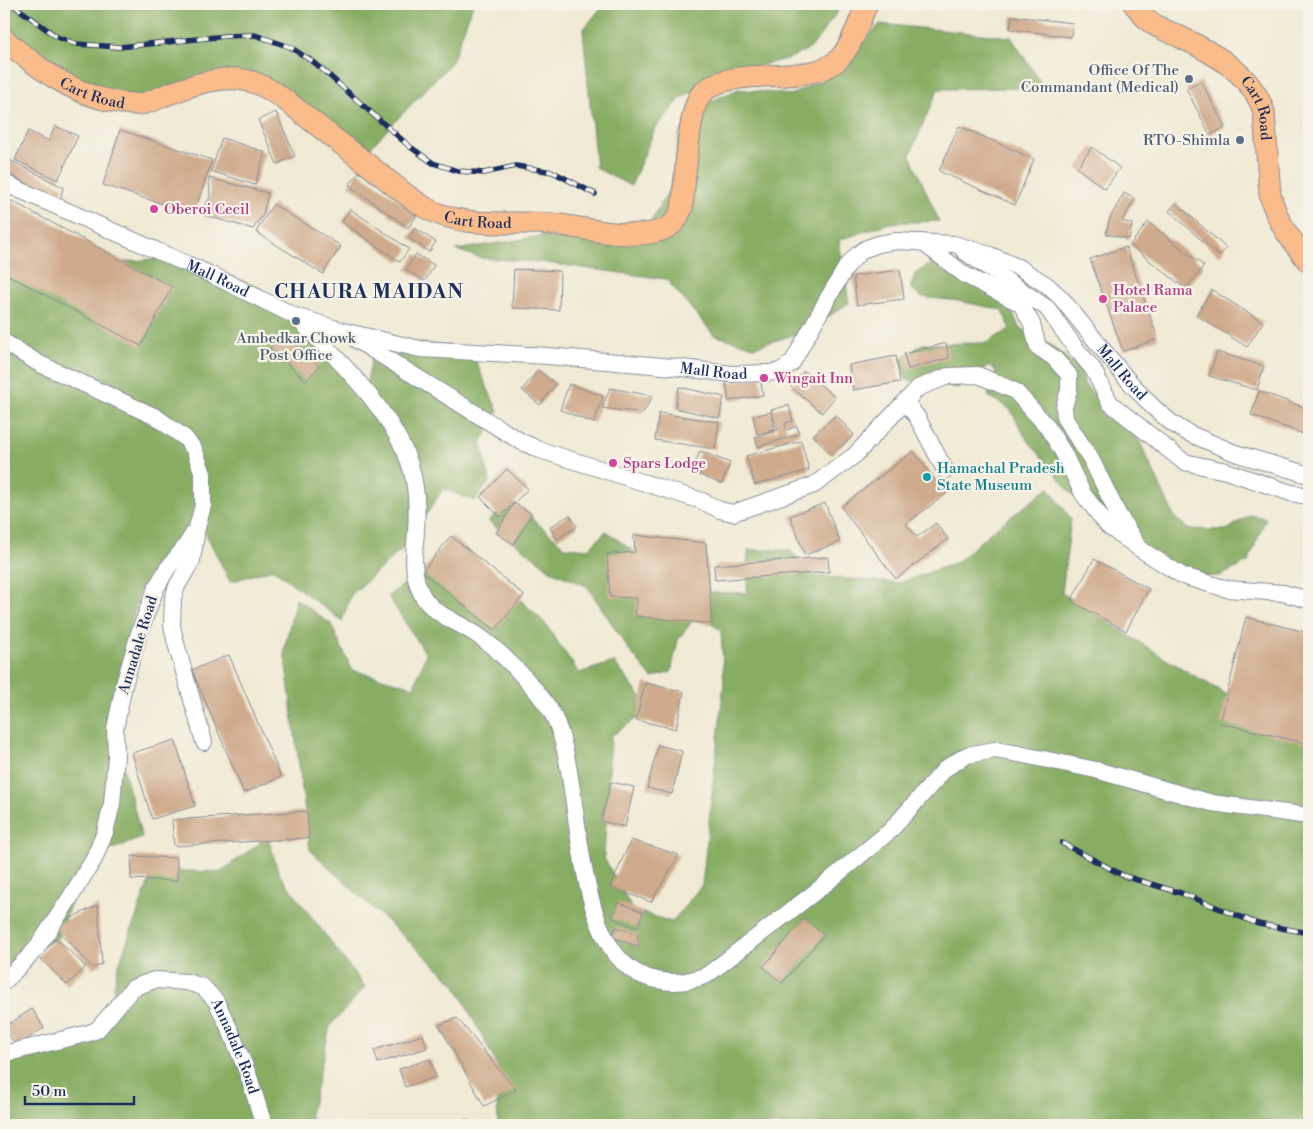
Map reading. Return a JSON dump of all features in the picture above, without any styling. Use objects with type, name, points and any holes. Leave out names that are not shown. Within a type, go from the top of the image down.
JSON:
[{"type":"main road","name":"Cart Road","points":[[4,39],[42,71],[62,83],[97,97],[129,104],[142,104],[190,86],[213,80],[243,78],[259,84],[292,105],[411,198],[442,216],[477,223],[553,224],[611,233],[634,234],[663,229],[678,218],[682,208],[692,122],[695,107],[700,96],[712,86],[736,79],[801,73],[828,67],[845,51],[867,4]]},
{"type":"main road","name":"Cart Road","points":[[1134,4],[1149,22],[1204,49],[1234,69],[1257,95],[1265,118],[1270,194],[1273,207],[1292,242],[1309,262]]},
{"type":"street","name":"Mall Road","points":[[4,183],[214,276],[296,316],[343,331],[420,349],[548,356],[732,374],[780,371],[792,363],[847,266],[865,249],[878,244],[896,241],[954,244],[990,255],[1020,268],[1047,285],[1061,298],[1126,378],[1154,408],[1173,424],[1188,433],[1235,453],[1309,475]]},
{"type":"street","points":[[922,242],[965,275],[1021,304],[1032,324],[1038,347],[1054,358],[1069,375],[1069,390],[1064,407],[1065,419],[1092,459],[1118,514],[1140,549]]},
{"type":"street","points":[[954,244],[1046,308],[1093,369],[1110,403],[1184,462],[1226,471],[1292,493],[1309,496]]},
{"type":"street","points":[[296,316],[343,364],[382,412],[397,434],[409,462],[414,480],[416,514],[413,548],[414,570],[423,597],[447,617],[493,646],[535,691],[551,712],[560,729],[594,914],[604,937],[620,960],[634,973],[652,980],[670,983],[689,982],[707,975],[819,889],[890,831],[946,768],[967,755],[995,750],[1019,754],[1096,770],[1212,803],[1309,816]]},
{"type":"street","points":[[343,331],[520,441],[540,450],[702,500],[730,513],[744,510],[814,485],[855,455],[918,388],[948,376],[978,375],[1015,392],[1046,425],[1063,452],[1083,494],[1108,526],[1140,549],[1183,576],[1227,589],[1283,593],[1309,600]]},
{"type":"street","name":"Annadale Road","points":[[4,342],[38,363],[156,417],[185,438],[194,449],[204,474],[203,505],[197,528],[167,569],[156,588],[139,633],[117,714],[112,804],[106,832],[94,859],[36,949],[4,982]]},
{"type":"street","points":[[905,401],[917,417],[945,470]]},
{"type":"street","points":[[197,528],[192,560],[177,586],[171,611],[175,640],[204,742]]},
{"type":"street","name":"Annadale Road","points":[[4,1054],[89,1034],[97,1030],[133,988],[154,980],[187,982],[203,987],[216,1001],[248,1074],[264,1125]]},
{"type":"green space","points":[[4,4],[473,4],[452,62],[365,153],[268,80],[133,96],[86,88],[43,63],[4,27]]},
{"type":"green space","points":[[604,4],[843,4],[811,48],[790,58],[723,75],[681,98],[655,129],[631,186],[596,168],[583,30]]},
{"type":"green space","points":[[880,24],[1011,37],[1044,88],[938,89],[910,155],[939,221],[890,223],[839,240],[849,303],[806,331],[754,347],[714,335],[666,279],[539,262],[481,258],[456,250],[542,236],[616,246],[642,237],[673,182],[679,134],[698,107],[738,89],[791,95],[833,74]]},
{"type":"green space","points":[[4,245],[102,264],[185,256],[260,288],[364,395],[373,353],[407,342],[470,348],[498,412],[481,443],[490,481],[475,501],[443,489],[406,546],[351,595],[342,621],[273,569],[230,582],[196,514],[140,590],[109,714],[142,838],[86,859],[59,937],[9,963],[4,970]]},
{"type":"green space","points":[[932,262],[998,283],[1019,327],[1050,345],[1080,368],[1085,385],[1138,438],[1175,518],[1189,529],[1227,530],[1249,515],[1266,518],[1248,562],[1220,576],[1166,577],[1071,493],[1026,438],[1010,409],[988,396],[996,370],[988,366],[958,388],[906,380],[901,360],[922,344],[986,343],[1010,329],[1002,310],[959,301],[921,297],[910,287],[915,274]]},
{"type":"green space","points":[[1049,488],[1071,519],[1062,593],[1166,659],[1253,710],[1309,706],[1309,1125],[498,1125],[498,1067],[455,984],[310,850],[284,650],[296,599],[331,624],[352,670],[414,687],[426,654],[388,596],[440,558],[499,580],[544,622],[579,673],[614,662],[650,709],[611,736],[604,858],[633,910],[672,922],[702,885],[724,683],[721,630],[697,615],[678,640],[671,672],[652,678],[629,650],[587,586],[553,572],[488,521],[513,502],[565,547],[588,549],[606,531],[637,554],[677,592],[747,593],[748,550],[790,550],[814,576],[899,583],[957,562],[992,531]]},
{"type":"green space","points":[[268,837],[279,874],[365,987],[330,1026],[310,1115],[316,1125],[4,1125],[4,1061],[107,1032],[117,970],[153,870],[220,872]]},
{"type":"building","points":[[1012,16],[1073,23],[1071,37],[1010,29]]},
{"type":"building","points":[[1201,81],[1225,127],[1210,135],[1186,88]]},
{"type":"building","points":[[276,112],[295,156],[277,164],[258,120]]},
{"type":"building","points":[[55,126],[78,136],[58,180],[15,160],[28,131],[49,141]]},
{"type":"building","points":[[959,126],[1034,159],[1015,205],[939,171]]},
{"type":"building","points":[[120,130],[212,160],[194,214],[103,185]]},
{"type":"building","points":[[222,138],[265,152],[255,185],[211,171]]},
{"type":"building","points":[[1092,147],[1120,168],[1105,189],[1077,168]]},
{"type":"building","points":[[4,157],[63,187],[60,202],[4,171]]},
{"type":"building","points":[[359,172],[418,214],[408,228],[349,185]]},
{"type":"building","points":[[209,178],[268,193],[263,215],[253,229],[200,214],[210,197]]},
{"type":"building","points":[[1124,193],[1135,199],[1122,221],[1132,224],[1129,239],[1106,234],[1110,218]]},
{"type":"building","points":[[4,197],[172,287],[141,346],[4,273]]},
{"type":"building","points":[[1176,203],[1226,248],[1219,256],[1169,211]]},
{"type":"building","points":[[273,204],[341,246],[323,274],[256,232]]},
{"type":"building","points":[[350,209],[409,249],[400,262],[342,222]]},
{"type":"building","points":[[1148,222],[1204,266],[1186,289],[1130,245]]},
{"type":"building","points":[[415,228],[436,242],[429,252],[409,238]]},
{"type":"building","points":[[1126,247],[1158,339],[1123,351],[1090,259]]},
{"type":"building","points":[[416,254],[434,265],[425,281],[406,270]]},
{"type":"building","points":[[514,269],[560,271],[559,310],[512,308]]},
{"type":"building","points":[[900,270],[904,299],[857,305],[853,276]]},
{"type":"building","points":[[1212,290],[1263,322],[1247,347],[1196,315]]},
{"type":"building","points":[[283,333],[319,366],[306,381],[270,348]]},
{"type":"building","points":[[946,343],[949,358],[908,369],[904,354]]},
{"type":"building","points":[[1217,352],[1264,366],[1257,390],[1209,376]]},
{"type":"building","points":[[896,356],[900,382],[853,390],[849,365]]},
{"type":"building","points":[[538,370],[556,384],[540,405],[522,390]]},
{"type":"building","points":[[804,371],[835,397],[822,413],[791,387]]},
{"type":"building","points":[[760,377],[763,395],[729,401],[726,383]]},
{"type":"building","points":[[569,384],[603,396],[594,423],[560,410]]},
{"type":"building","points":[[679,387],[724,397],[719,418],[675,408]]},
{"type":"building","points":[[610,388],[653,396],[643,413],[602,408]]},
{"type":"building","points":[[1259,391],[1309,409],[1309,436],[1251,415]]},
{"type":"building","points":[[789,405],[793,421],[785,423],[787,430],[797,426],[799,434],[758,447],[755,437],[778,430],[771,410]]},
{"type":"building","points":[[771,412],[775,430],[757,434],[753,416]]},
{"type":"building","points":[[659,413],[719,422],[715,449],[655,440]]},
{"type":"building","points":[[836,415],[854,435],[831,455],[813,435]]},
{"type":"building","points":[[801,441],[809,470],[755,485],[746,456]]},
{"type":"building","points":[[700,451],[730,463],[722,484],[692,472]]},
{"type":"building","points":[[913,451],[946,494],[906,524],[917,537],[936,523],[948,539],[896,579],[841,507]]},
{"type":"building","points":[[507,469],[528,489],[500,517],[480,497]]},
{"type":"building","points":[[514,503],[532,514],[514,544],[496,533]]},
{"type":"building","points":[[825,503],[840,542],[805,555],[790,516]]},
{"type":"building","points":[[570,515],[577,527],[557,539],[550,527]]},
{"type":"building","points":[[634,535],[706,543],[712,624],[635,616],[637,598],[610,597],[607,554],[635,552]]},
{"type":"building","points":[[451,536],[524,595],[495,630],[422,572]]},
{"type":"building","points":[[828,557],[829,572],[715,580],[714,565]]},
{"type":"building","points":[[1094,559],[1149,589],[1126,631],[1071,601]]},
{"type":"building","points":[[1246,617],[1309,633],[1309,744],[1220,723]]},
{"type":"building","points":[[229,655],[281,777],[244,793],[192,670]]},
{"type":"building","points":[[645,683],[684,692],[676,729],[636,720]]},
{"type":"building","points":[[175,740],[195,806],[152,819],[132,753]]},
{"type":"building","points":[[658,745],[682,751],[672,794],[647,788]]},
{"type":"building","points":[[611,782],[634,787],[625,827],[601,821]]},
{"type":"building","points":[[307,811],[309,838],[174,846],[172,820]]},
{"type":"building","points":[[631,840],[679,855],[651,902],[610,887]]},
{"type":"building","points":[[132,856],[177,858],[177,881],[131,879]]},
{"type":"building","points":[[618,902],[643,912],[637,928],[612,918]]},
{"type":"building","points":[[98,905],[102,964],[93,968],[54,926]]},
{"type":"building","points":[[805,918],[824,935],[782,983],[763,967]]},
{"type":"building","points":[[616,927],[637,934],[639,947],[612,937]]},
{"type":"building","points":[[56,938],[86,967],[67,985],[38,956]]},
{"type":"building","points":[[32,1009],[44,1028],[16,1046],[4,1027]]},
{"type":"building","points":[[457,1018],[516,1090],[484,1106],[439,1025]]},
{"type":"building","points":[[423,1035],[427,1048],[378,1063],[374,1050]]},
{"type":"building","points":[[430,1059],[436,1077],[405,1087],[399,1069]]},
{"type":"building","points":[[466,1119],[471,1125],[458,1125]]},
{"type":"railway","points":[[12,4],[57,37],[76,44],[119,47],[226,36],[255,35],[290,47],[315,63],[409,146],[433,163],[458,171],[484,173],[516,166],[553,172],[595,194]]},
{"type":"railway","points":[[1062,843],[1124,876],[1181,893],[1258,924],[1309,933]]},
{"type":"place","name":"Office Of The Commandant (Medical)","points":[[1189,79]]},
{"type":"place","name":"RTO-Shimla","points":[[1240,140]]},
{"type":"place","name":"Oberoi Cecil","points":[[154,209]]},
{"type":"place","name":"Hotel Rama Palace","points":[[1103,299]]},
{"type":"place","name":"Ambedkar Chowk Post Office","points":[[296,321]]},
{"type":"place","name":"Wingait Inn","points":[[764,378]]},
{"type":"place","name":"Spars Lodge","points":[[613,463]]},
{"type":"place","name":"Hamachal Pradesh State Museum","points":[[927,477]]},
{"type":"district","name":"CHAURA MAIDAN","points":[[369,292]]}]
